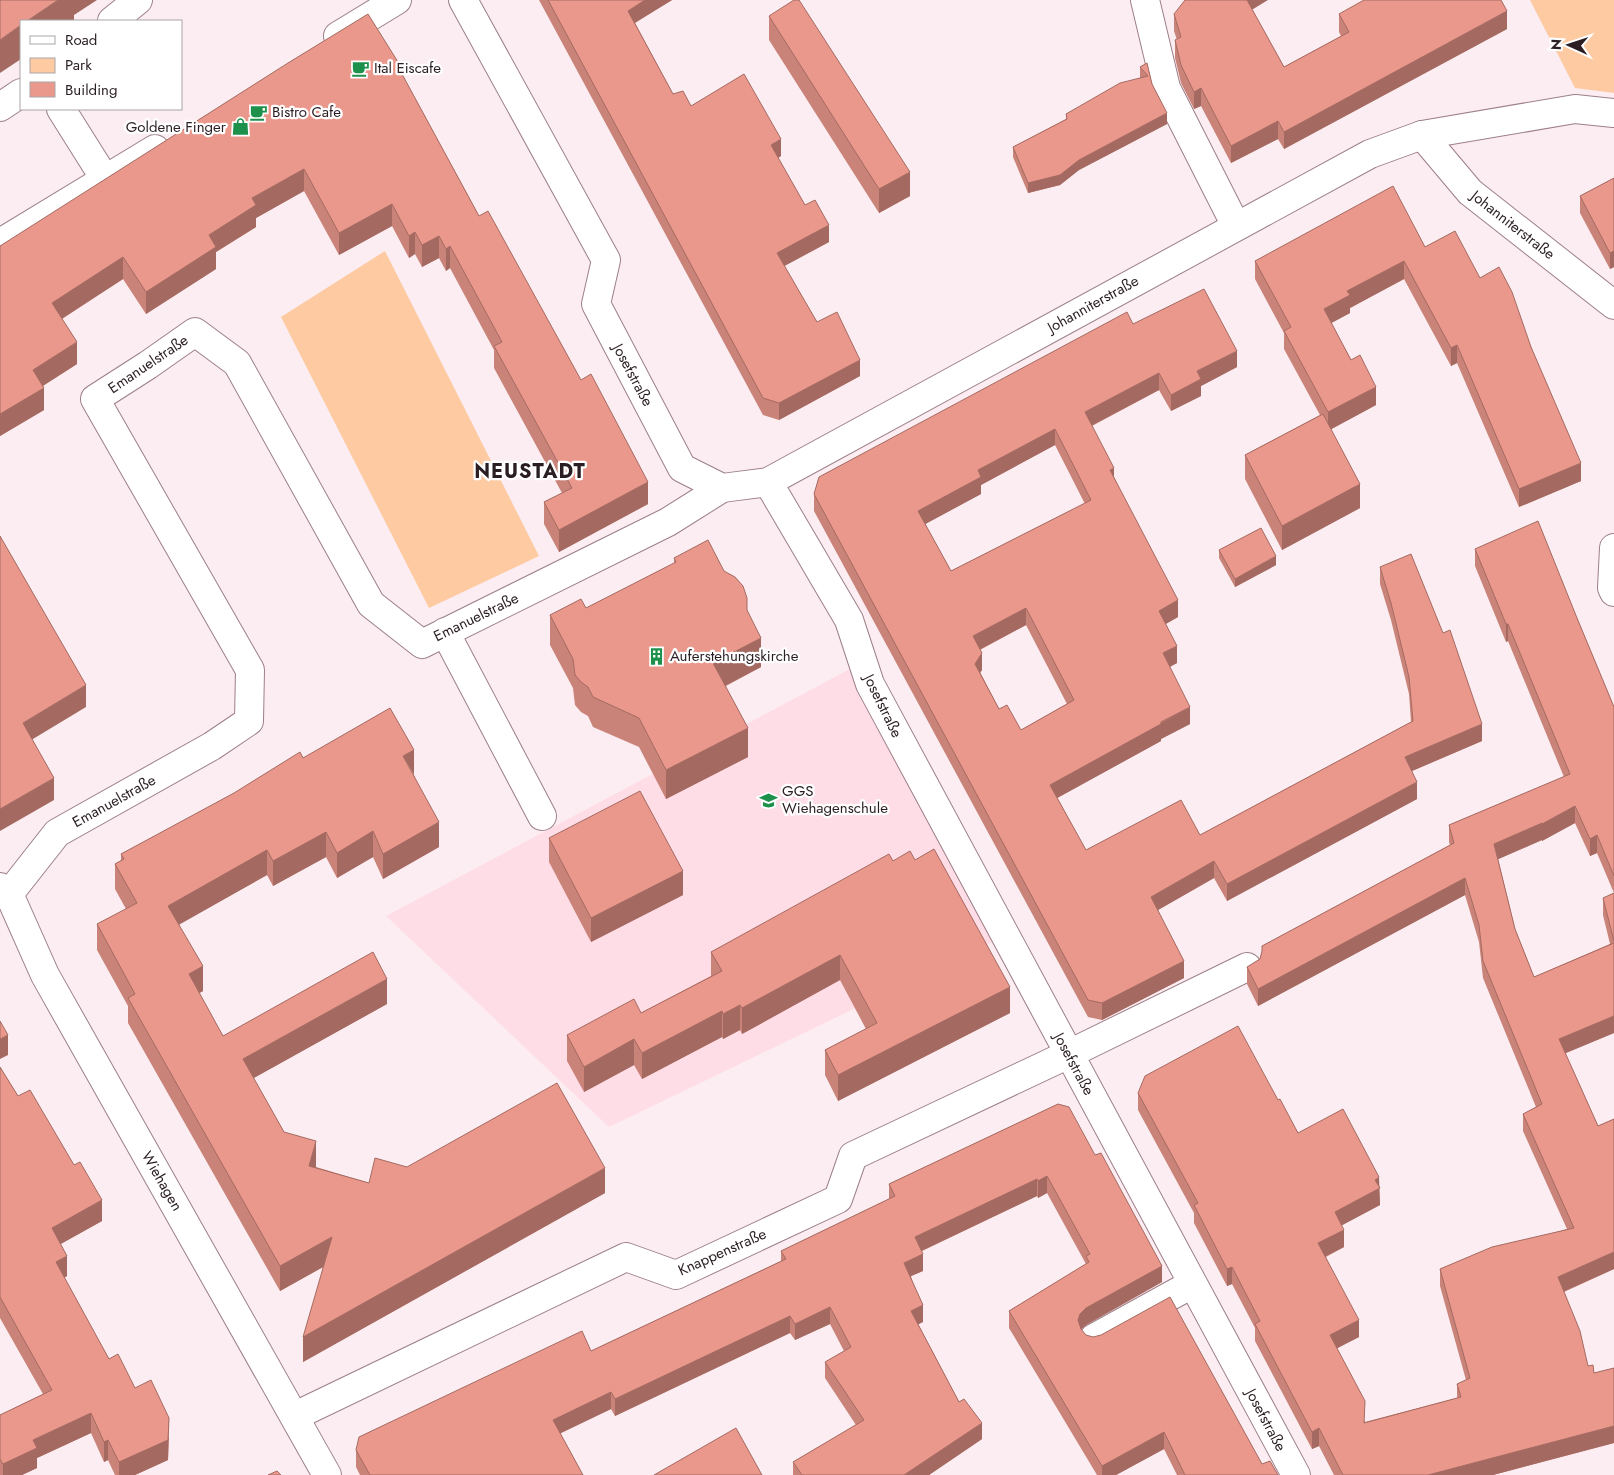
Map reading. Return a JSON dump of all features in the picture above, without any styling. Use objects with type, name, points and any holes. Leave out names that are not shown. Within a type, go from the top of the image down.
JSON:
[{"type":"street","points":[[113,20],[138,0]]},
{"type":"street","points":[[313,51],[397,0]]},
{"type":"street","name":"Josefstraße","points":[[463,0],[606,260],[596,304],[682,468],[722,488]]},
{"type":"street","points":[[1145,0],[1166,88],[1236,226]]},
{"type":"street","points":[[0,107],[20,94]]},
{"type":"street","name":"Johanniterstraße","points":[[768,482],[1370,154],[1422,135],[1575,109],[1614,113]]},
{"type":"street","points":[[61,110],[105,179]]},
{"type":"street","name":"Johanniterstraße","points":[[1422,135],[1470,192],[1614,305]]},
{"type":"street","points":[[0,243],[172,138]]},
{"type":"street","name":"Emanuelstraße","points":[[5,890],[57,833],[212,746],[249,721],[250,670],[94,399],[148,365],[195,332],[237,363],[372,604],[422,644],[668,522],[722,488]]},
{"type":"street","points":[[722,488],[768,482]]},
{"type":"street","name":"Josefstraße","points":[[768,482],[849,620],[870,684],[1296,1475]]},
{"type":"street","points":[[1614,548],[1612,588],[1614,592]]},
{"type":"street","points":[[445,632],[542,816]]},
{"type":"street","name":"Wiehagen","points":[[5,890],[45,975],[327,1475]]},
{"type":"street","name":"Knappenstraße","points":[[295,1416],[626,1257],[676,1275],[838,1199],[853,1156],[1247,967]]},
{"type":"street","points":[[1094,1338],[1192,1284]]},
{"type":"shaded area","name":"GGS Wiehagenschule","points":[[863,662],[1005,936],[609,1127],[386,916]]},
{"type":"green space","points":[[1530,0],[1614,0],[1614,93],[1575,88]]},
{"type":"green space","points":[[385,251],[539,556],[429,608],[281,317]]},
{"type":"building","points":[[0,0],[58,0],[28,20],[20,20],[20,26],[0,40]]},
{"type":"building","points":[[548,0],[645,0],[628,11],[673,94],[683,91],[691,106],[744,74],[781,139],[771,145],[805,205],[815,200],[829,225],[777,253],[817,322],[837,312],[860,360],[779,403],[763,398]]},
{"type":"building","points":[[794,0],[799,0],[910,172],[879,189],[769,16]]},
{"type":"building","points":[[1185,0],[1247,0],[1284,67],[1349,32],[1339,14],[1364,0],[1501,0],[1507,11],[1284,132],[1278,121],[1231,146],[1201,88],[1194,92],[1181,65],[1175,40],[1181,37],[1174,14]]},
{"type":"building","points":[[368,14],[398,62],[396,63],[479,216],[488,211],[581,380],[591,374],[648,482],[559,530],[544,502],[572,488],[494,346],[502,342],[450,246],[446,249],[439,236],[422,245],[415,232],[409,236],[392,204],[339,233],[304,169],[252,198],[256,205],[209,235],[216,247],[146,292],[123,257],[52,303],[77,342],[33,370],[44,388],[0,414],[0,246]]},
{"type":"building","points":[[1147,63],[1152,84],[1167,113],[1079,160],[1060,175],[1028,183],[1013,147],[1067,119],[1066,114],[1120,83],[1148,76],[1140,67]]},
{"type":"building","points":[[1614,178],[1614,251],[1610,253],[1580,196]]},
{"type":"building","points":[[1393,186],[1425,247],[1455,231],[1480,278],[1499,267],[1512,292],[1531,347],[1581,463],[1519,489],[1457,345],[1451,348],[1404,261],[1347,291],[1350,295],[1324,309],[1351,360],[1360,355],[1376,387],[1328,412],[1284,331],[1291,327],[1255,261]]},
{"type":"building","points":[[1204,289],[1237,351],[1197,371],[1201,379],[1171,395],[1159,373],[1085,412],[1114,468],[1110,470],[1178,600],[1159,611],[1177,646],[1163,653],[1190,707],[1050,785],[1086,850],[1181,800],[1200,835],[1413,721],[1409,677],[1380,567],[1411,554],[1443,633],[1450,630],[1482,724],[1405,757],[1417,782],[1227,884],[1214,861],[1151,897],[1184,961],[1102,1003],[1088,1000],[814,494],[819,477],[1127,312],[1133,324]],"holes":[[[1055,429],[1091,500],[951,571],[918,511],[981,477],[978,470]],[[1026,608],[1074,700],[1021,730],[1007,705],[999,709],[975,664],[982,653],[973,636]]]},
{"type":"building","points":[[1323,414],[1360,484],[1282,526],[1245,455]]},
{"type":"building","points":[[1538,521],[1614,707],[1614,876],[1597,835],[1590,839],[1575,806],[1542,824],[1494,844],[1515,929],[1534,977],[1614,943],[1614,1016],[1559,1039],[1598,1126],[1614,1119],[1614,1252],[1558,1277],[1580,1331],[1588,1366],[1593,1365],[1594,1373],[1614,1368],[1614,1426],[1428,1475],[1343,1475],[1319,1428],[1312,1432],[1255,1324],[1260,1321],[1232,1267],[1227,1269],[1194,1205],[1198,1203],[1138,1093],[1145,1076],[1238,1026],[1298,1133],[1343,1109],[1379,1177],[1375,1180],[1380,1188],[1335,1212],[1344,1230],[1318,1243],[1359,1320],[1330,1335],[1365,1401],[1364,1423],[1461,1397],[1457,1384],[1470,1378],[1440,1269],[1492,1247],[1574,1228],[1523,1114],[1542,1104],[1483,961],[1479,925],[1465,878],[1258,989],[1247,967],[1260,959],[1262,946],[1454,843],[1449,825],[1570,774],[1475,549]]},
{"type":"building","points":[[1261,528],[1276,556],[1235,579],[1219,550]]},
{"type":"building","points":[[0,536],[86,685],[23,723],[54,778],[0,809]]},
{"type":"building","name":"Auferstehungskirche","points":[[708,540],[724,571],[735,577],[743,586],[747,598],[747,610],[761,638],[713,663],[748,728],[666,770],[639,718],[593,697],[588,687],[575,675],[573,659],[550,615],[581,599],[586,608],[676,562],[674,558]]},
{"type":"building","points":[[390,708],[414,750],[403,756],[439,822],[383,854],[373,831],[337,853],[326,832],[273,861],[267,850],[168,906],[203,966],[189,974],[223,1036],[373,952],[387,979],[243,1059],[284,1132],[316,1141],[309,1166],[369,1183],[375,1158],[407,1167],[557,1083],[605,1168],[303,1337],[332,1237],[280,1266],[128,998],[135,994],[97,924],[137,903],[115,864],[124,859],[121,854],[234,793],[300,752],[303,758]]},
{"type":"building","points":[[640,791],[683,871],[591,918],[549,838]]},
{"type":"building","points":[[934,849],[1010,987],[838,1075],[825,1050],[877,1023],[840,955],[742,1008],[740,1005],[723,1014],[722,1011],[642,1053],[634,1039],[584,1067],[567,1035],[634,999],[641,1013],[722,971],[711,952],[889,854],[893,861],[910,851],[915,860]]},
{"type":"building","points":[[1614,893],[1614,941],[1603,898]]},
{"type":"building","points":[[0,1021],[8,1035],[0,1039]]},
{"type":"building","points":[[0,1067],[18,1096],[30,1090],[74,1165],[80,1162],[102,1200],[52,1228],[67,1256],[56,1262],[109,1359],[118,1354],[135,1388],[151,1380],[169,1418],[168,1440],[119,1462],[108,1440],[104,1442],[91,1413],[33,1440],[37,1448],[3,1464],[0,1459],[0,1415],[52,1390],[0,1297]]},
{"type":"building","points":[[1058,1104],[1069,1107],[1095,1155],[1101,1153],[1162,1266],[1086,1308],[1080,1314],[1078,1320],[1081,1329],[1086,1335],[1093,1337],[1101,1335],[1170,1297],[1262,1464],[1270,1461],[1278,1475],[1185,1475],[1164,1432],[1102,1466],[1009,1311],[1089,1262],[1086,1256],[1090,1254],[1047,1176],[915,1237],[923,1254],[904,1263],[923,1305],[911,1311],[959,1402],[964,1399],[982,1423],[904,1475],[802,1475],[793,1462],[864,1420],[825,1362],[851,1347],[830,1307],[795,1324],[790,1316],[615,1399],[611,1392],[553,1420],[583,1475],[370,1475],[356,1450],[359,1437],[582,1331],[591,1351],[786,1259],[781,1251],[895,1196],[889,1184]]},
{"type":"building","points":[[736,1428],[762,1475],[654,1475]]},
{"type":"building","points":[[277,1471],[281,1475],[268,1475]]},
{"type":"place","name":"Ital Eiscafe","points":[[360,68]]},
{"type":"place","name":"Bistro Cafe","points":[[258,112]]},
{"type":"place","name":"Goldene Finger","points":[[240,127]]},
{"type":"place","name":"Auferstehungskirche","points":[[656,656]]},
{"type":"place","name":"GGS Wiehagenschule","points":[[768,800]]},
{"type":"district","name":"NEUSTADT","points":[[530,471]]}]
